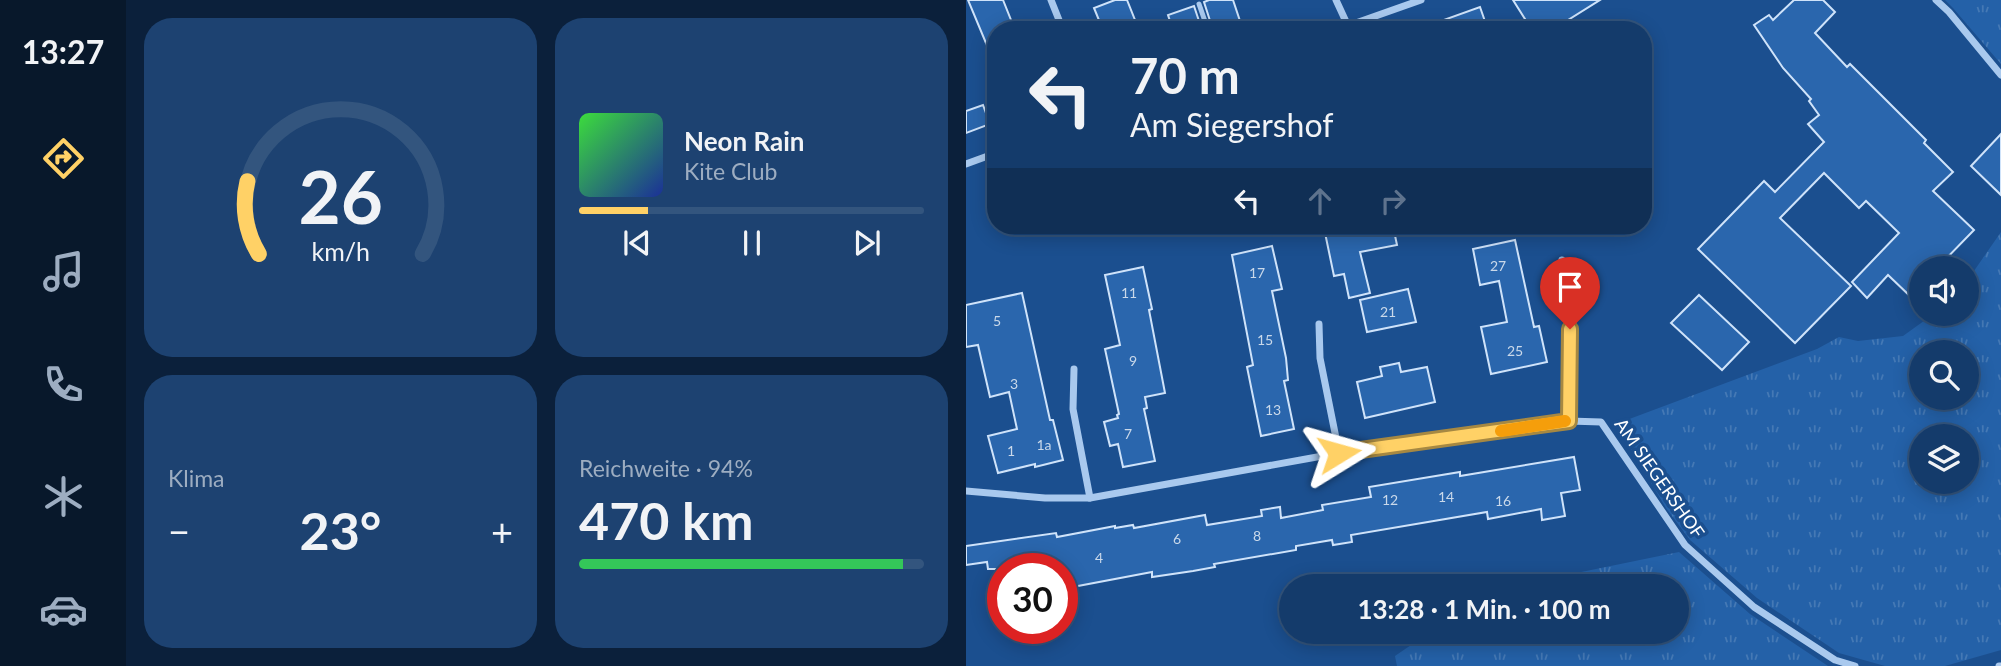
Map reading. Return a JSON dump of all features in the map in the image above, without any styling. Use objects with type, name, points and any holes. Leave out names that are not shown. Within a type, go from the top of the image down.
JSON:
[{"type":"street","points":[[1051,0],[1059,21]]},
{"type":"street","points":[[1336,0],[1346,21]]},
{"type":"street","points":[[1362,21],[1421,0]]},
{"type":"street","points":[[1936,0],[1950,12],[2001,75]]},
{"type":"street","points":[[966,164],[987,156]]},
{"type":"street","points":[[1562,260],[1570,306],[1569,421]]},
{"type":"street","points":[[1319,324],[1320,358],[1339,453]]},
{"type":"street","points":[[1074,369],[1073,410],[1090,498]]},
{"type":"street","name":"AM SIEGERSHOF","points":[[966,491],[1045,498],[1090,498],[1339,453],[1569,421],[1601,422],[1685,545],[1754,607],[1835,660],[1855,666]]},
{"type":"lane","points":[[1199,4],[1205,21]]},
{"type":"green space","points":[[1945,0],[2001,0],[2001,64],[1953,8]]},
{"type":"green space","points":[[2001,232],[2001,650],[1945,666],[1885,666],[1839,653],[1757,598],[1690,540],[1666,508],[1616,424],[1817,349],[1839,337],[1858,341],[1903,336],[1917,326],[1979,326],[1979,264]]},
{"type":"green space","points":[[1679,552],[1750,614],[1828,666],[1397,666],[1395,656],[1412,644],[1689,644],[1689,574],[1572,574]]},
{"type":"building","points":[[968,0],[1003,0],[1011,21],[987,21],[987,45]]},
{"type":"building","points":[[1115,0],[1127,0],[1135,21],[1099,21],[1094,8]]},
{"type":"building","points":[[1233,0],[1240,21],[1210,21],[1204,2]]},
{"type":"building","points":[[1513,0],[1600,0],[1566,21],[1526,21]]},
{"type":"building","points":[[1794,0],[1823,0],[1835,12],[1815,33],[1847,67],[1850,64],[1926,140],[1924,143],[1953,172],[1933,191],[1974,230],[1949,256],[1909,256],[1909,295],[1888,275],[1867,298],[1852,282],[1899,233],[1866,201],[1859,208],[1824,173],[1780,218],[1851,286],[1795,343],[1698,249],[1764,181],[1775,192],[1824,142],[1808,124],[1819,115],[1809,101],[1811,99],[1783,68],[1754,25],[1769,15],[1773,20]]},
{"type":"building","points":[[1194,6],[1199,21],[1170,21],[1168,15]]},
{"type":"building","points":[[1480,7],[1485,21],[1441,21]]},
{"type":"building","points":[[983,105],[987,125],[966,133],[966,111]]},
{"type":"building","points":[[2001,134],[2001,195],[1971,166]]},
{"type":"building","points":[[1325,235],[1395,235],[1397,245],[1360,252],[1370,293],[1349,298],[1344,274],[1334,276]]},
{"type":"building","points":[[1515,240],[1534,327],[1539,326],[1547,362],[1491,374],[1481,327],[1507,322],[1499,281],[1480,285],[1473,249]]},
{"type":"building","points":[[1272,246],[1282,289],[1272,291],[1286,358],[1288,380],[1284,381],[1294,429],[1261,436],[1247,367],[1253,365],[1232,255]]},
{"type":"building","points":[[1143,267],[1165,393],[1145,397],[1147,408],[1144,409],[1155,461],[1123,467],[1118,444],[1110,446],[1104,422],[1118,418],[1119,414],[1105,349],[1120,345],[1105,275]]},
{"type":"building","points":[[1408,289],[1416,322],[1367,332],[1360,300]]},
{"type":"building","points":[[1022,293],[1050,420],[1053,420],[1063,460],[998,473],[988,436],[1017,429],[1009,392],[990,397],[978,345],[966,347],[966,305]]},
{"type":"building","points":[[1699,295],[1749,342],[1722,370],[1671,323]]},
{"type":"building","points":[[1399,363],[1401,372],[1427,367],[1435,402],[1365,418],[1357,382],[1382,376],[1380,367]]},
{"type":"building","points":[[1574,457],[1580,490],[1561,493],[1565,516],[1542,520],[1541,509],[1488,519],[1487,512],[1351,535],[1352,542],[1333,545],[1332,540],[1296,546],[1296,550],[1152,577],[1152,572],[1078,586],[1078,553],[987,553],[987,562],[966,565],[966,546],[1056,533],[1057,537],[1115,526],[1133,525],[1134,528],[1205,515],[1207,525],[1262,516],[1261,510],[1280,507],[1281,518],[1323,510],[1322,505],[1371,497],[1369,487],[1460,472],[1460,476]]},
{"type":"slow traffic","points":[[1501,431],[1565,421]]},
{"type":"route","points":[[1339,453],[1569,421],[1570,329]]}]
